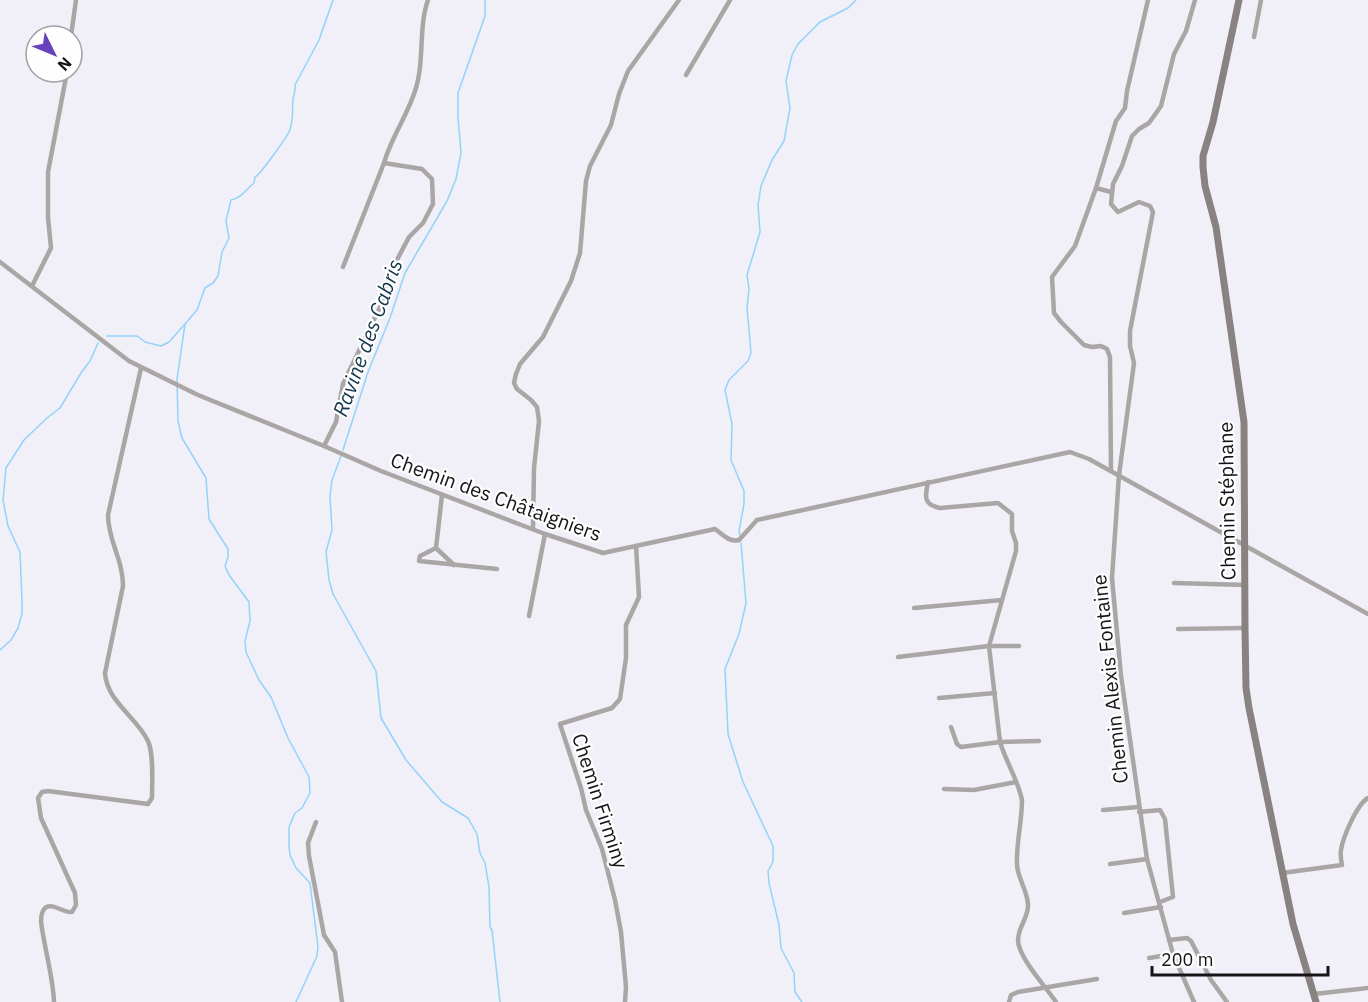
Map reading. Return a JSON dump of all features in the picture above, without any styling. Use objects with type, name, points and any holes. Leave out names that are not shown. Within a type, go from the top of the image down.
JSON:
[{"type":"main road","name":"Chemin Stéphane","points":[[1239,0],[1213,122],[1203,156],[1203,167],[1205,186],[1216,227],[1244,422],[1246,688],[1293,924],[1315,998]]},
{"type":"street","points":[[73,24],[76,0]]},
{"type":"street","points":[[343,267],[389,145],[415,92],[420,70],[428,0]]},
{"type":"street","points":[[533,529],[534,468],[539,421],[537,407],[531,399],[517,389],[514,383],[516,374],[520,364],[543,338],[571,281],[580,254],[586,181],[590,166],[611,125],[628,71],[679,0]]},
{"type":"street","points":[[686,75],[730,0]]},
{"type":"street","points":[[1111,471],[1110,357],[1107,349],[1101,346],[1084,345],[1054,313],[1052,277],[1075,246],[1096,188],[1116,121],[1125,108],[1148,0]]},
{"type":"street","points":[[1096,188],[1111,192],[1132,136],[1149,123],[1161,106],[1174,54],[1186,31],[1195,0]]},
{"type":"street","points":[[1254,37],[1261,0]]},
{"type":"street","points":[[32,286],[51,248],[48,172],[66,84]]},
{"type":"street","points":[[324,446],[336,422],[343,384],[381,305],[388,276],[409,237],[423,223],[433,204],[432,179],[422,169],[384,163]]},
{"type":"street","name":"Chemin Alexis Fontaine","points":[[1111,192],[1111,204],[1118,212],[1139,202],[1150,206],[1153,212],[1130,331],[1130,346],[1134,363],[1119,475],[1112,578],[1120,676],[1147,859],[1173,954],[1194,1002]]},
{"type":"street","name":"Chemin des Châtaigniers","points":[[0,262],[129,362],[141,368],[238,412],[442,495],[603,553],[715,530],[735,541],[739,540],[757,520],[1070,452],[1080,454],[1119,475],[1368,614]]},
{"type":"street","points":[[54,1002],[46,939],[41,919],[43,910],[47,906],[52,906],[72,912],[76,905],[75,893],[41,818],[38,798],[42,792],[48,791],[148,804],[152,798],[148,741],[112,694],[106,684],[105,673],[123,579],[123,571],[108,527],[108,516],[141,368]]},
{"type":"street","points":[[928,482],[925,497],[933,506],[940,508],[998,503],[1012,514],[1012,531],[1016,551],[989,646],[1000,742],[1022,800],[1018,871],[1026,893],[1028,908],[1019,931],[1019,946],[1056,1002]]},
{"type":"street","points":[[436,548],[442,495]]},
{"type":"street","points":[[530,616],[545,534]]},
{"type":"street","name":"Chemin Firminy","points":[[625,1002],[621,932],[615,900],[602,849],[586,810],[560,724],[612,708],[620,699],[626,658],[626,625],[639,597],[636,546]]},
{"type":"street","points":[[436,548],[420,556],[420,561],[497,569]]},
{"type":"street","points":[[436,548],[454,565]]},
{"type":"street","points":[[1174,583],[1245,585]]},
{"type":"street","points":[[914,608],[1002,600]]},
{"type":"street","points":[[1178,629],[1245,628]]},
{"type":"street","points":[[898,657],[989,646],[1019,646]]},
{"type":"street","points":[[939,698],[995,693]]},
{"type":"street","points":[[951,727],[957,744],[961,747],[1000,742],[1040,741]]},
{"type":"street","points":[[944,789],[974,790],[1016,782]]},
{"type":"street","points":[[1282,873],[1342,865],[1341,851],[1356,810],[1368,798]]},
{"type":"street","name":"Chemin Alexis Fontaine","points":[[1104,810],[1139,810]]},
{"type":"street","points":[[1124,913],[1160,905],[1173,897],[1165,819],[1160,810],[1139,810]]},
{"type":"street","points":[[316,822],[308,843],[309,856],[324,935],[335,952],[342,1002]]},
{"type":"street","points":[[1110,864],[1147,859]]},
{"type":"street","points":[[1169,940],[1187,938],[1191,941],[1210,980],[1227,1002]]},
{"type":"street","points":[[1149,958],[1173,954]]},
{"type":"street","points":[[1009,1002],[1011,995],[1018,992],[1097,979]]},
{"type":"street","points":[[1315,998],[1368,988]]},
{"type":"waterway","points":[[296,1002],[317,956],[318,947],[310,883],[296,868],[289,846],[289,827],[295,813],[302,808],[310,793],[309,777],[288,738],[271,697],[259,680],[246,652],[245,641],[250,621],[249,602],[225,566],[228,549],[209,519],[206,478],[182,438],[178,421],[177,379],[185,324],[197,310],[205,288],[218,276],[222,252],[229,238],[226,221],[231,200],[241,195],[254,183],[255,177],[289,132],[295,85],[319,40],[333,0]]},
{"type":"waterway","name":"Ravine des Cabris","points":[[343,450],[368,372],[405,273],[447,201],[456,179],[461,153],[458,93],[485,16],[485,0]]},
{"type":"waterway","points":[[740,535],[744,491],[731,460],[732,424],[725,390],[729,380],[748,361],[751,353],[747,275],[760,232],[758,205],[761,186],[772,160],[784,141],[790,108],[786,81],[792,55],[798,44],[820,22],[848,8],[856,0]]},
{"type":"waterway","points":[[107,336],[137,336],[145,342],[161,346],[169,342],[185,324]]},
{"type":"waterway","points":[[0,650],[11,640],[22,614],[20,552],[8,526],[3,500],[6,468],[24,440],[60,408],[90,361],[98,343]]},
{"type":"waterway","name":"Ravine des Cabris","points":[[341,456],[332,480],[330,497],[332,530],[326,552],[333,594],[376,671],[381,718],[406,760],[442,802],[468,818],[477,834],[489,887],[490,927],[500,1002]]},
{"type":"waterway","points":[[741,543],[746,603],[739,634],[725,669],[728,734],[743,782],[773,846],[773,862],[768,871],[779,925],[781,948],[794,973],[795,992],[802,1002]]}]
